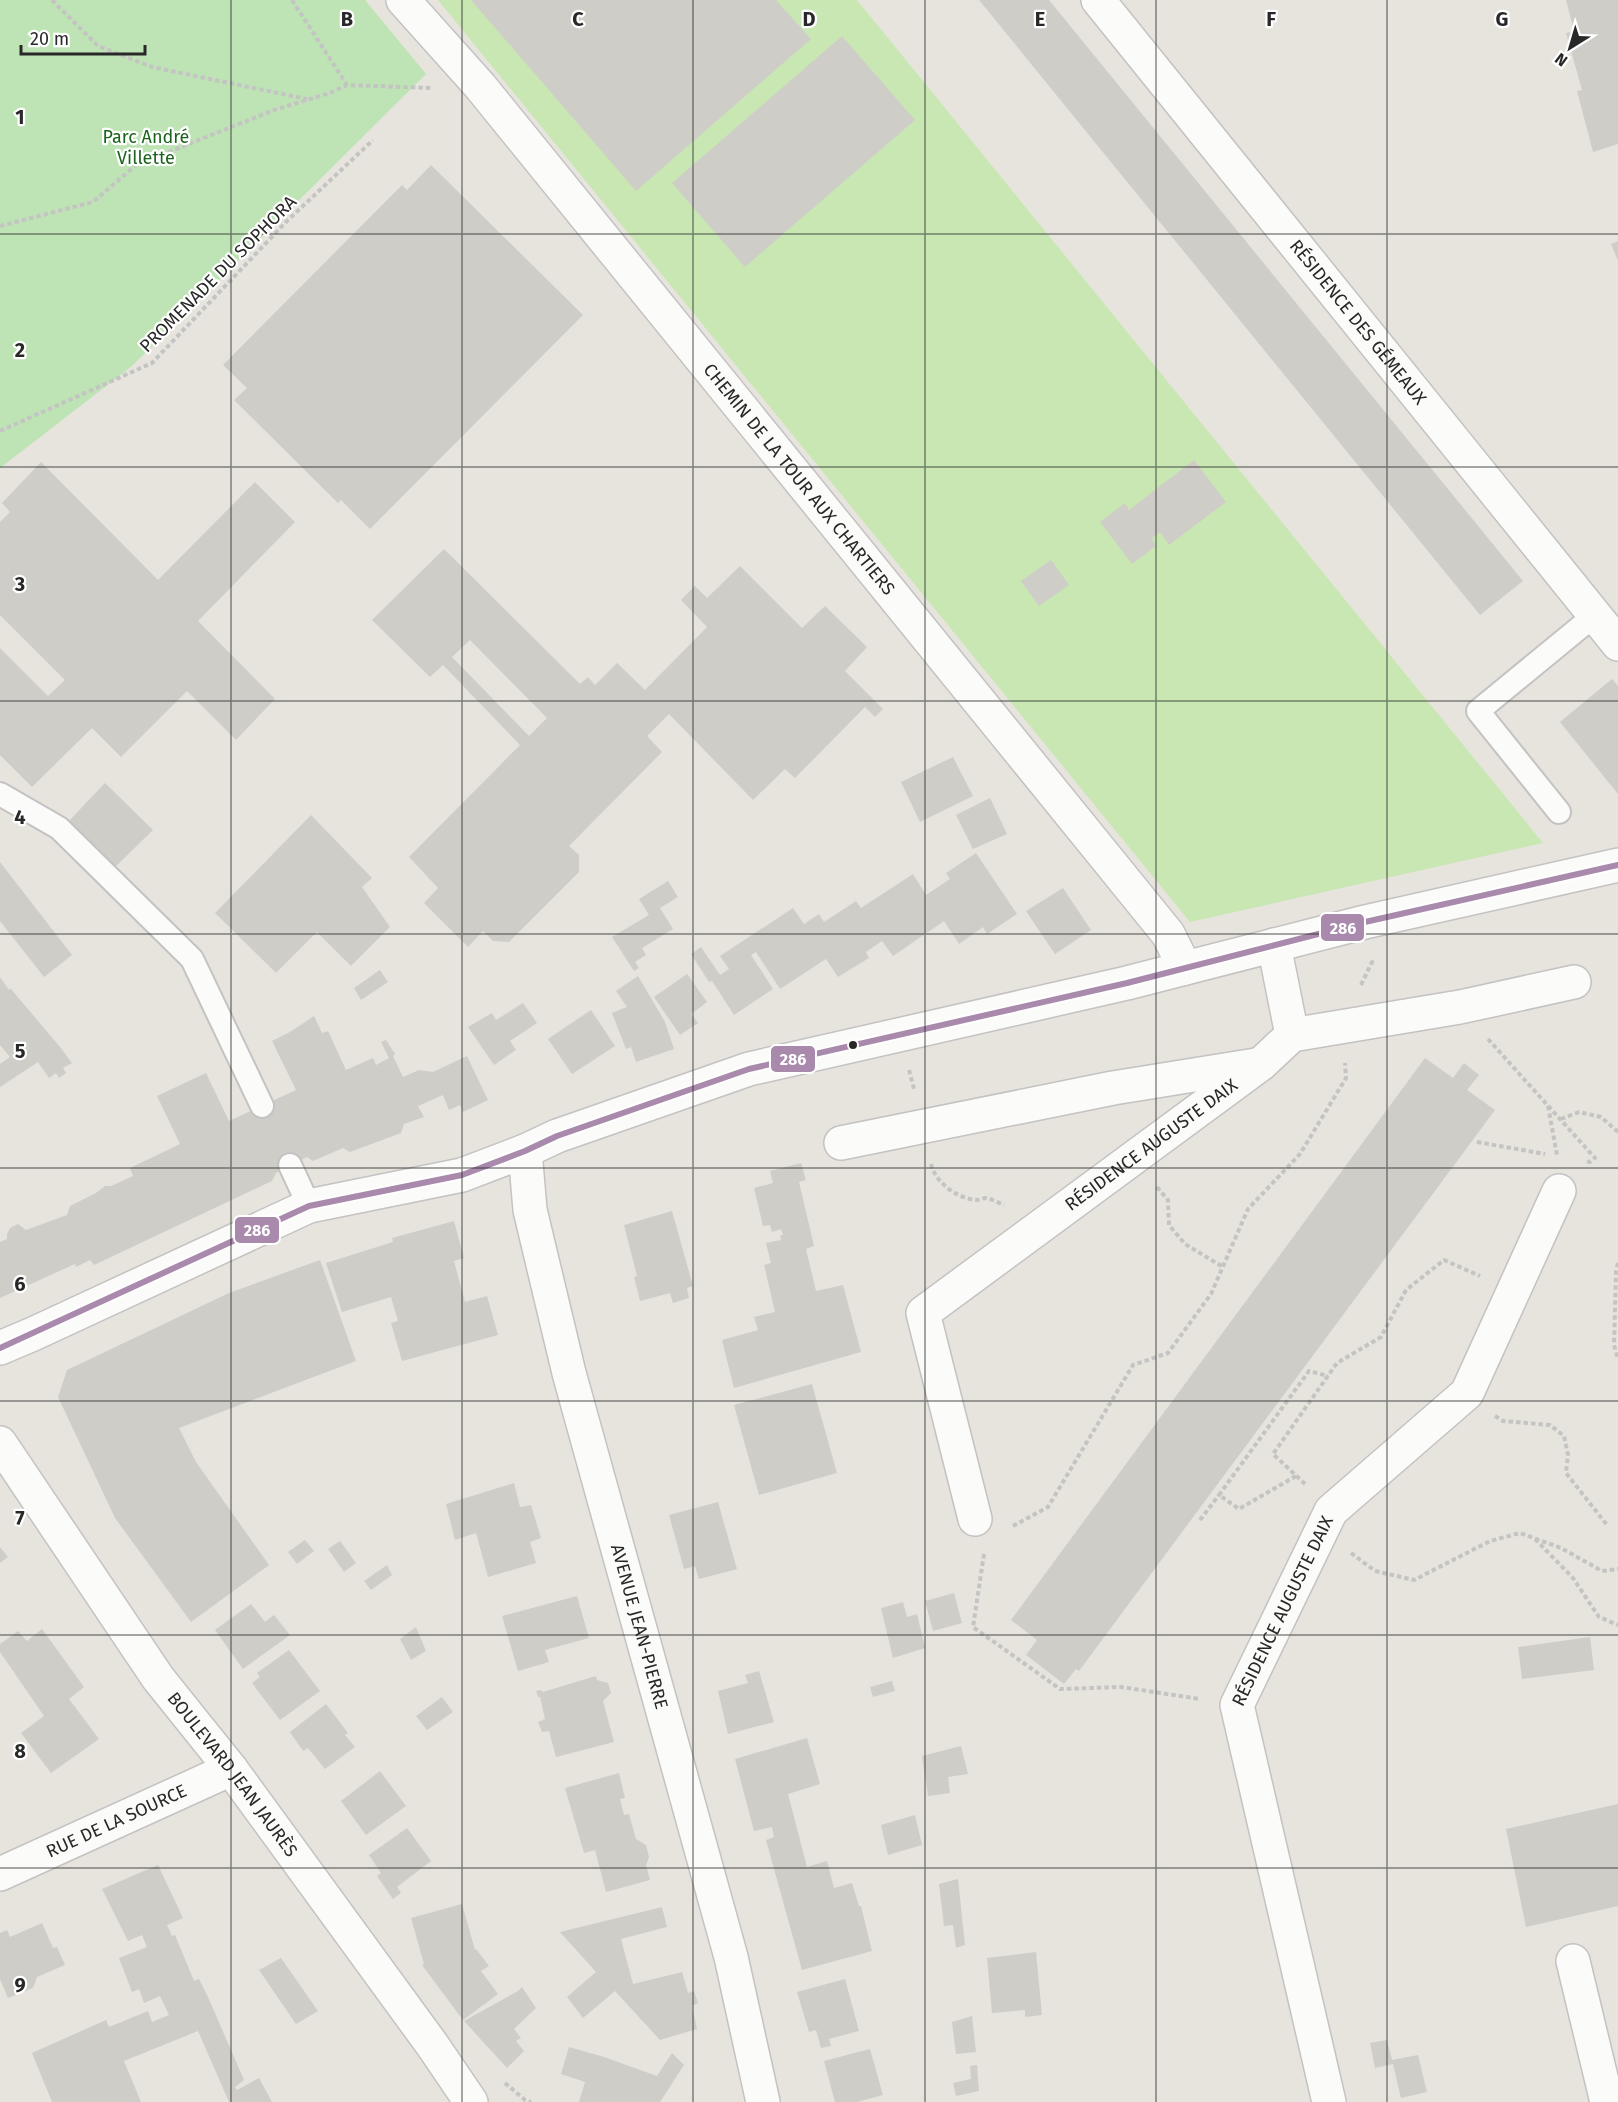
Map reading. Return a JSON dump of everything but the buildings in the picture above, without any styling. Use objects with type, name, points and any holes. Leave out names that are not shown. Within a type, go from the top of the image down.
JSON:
[{"type":"street","name":"CHEMIN DE LA TOUR AUX CHARTIERS","points":[[403,0],[480,86],[1168,933],[1185,968]]},
{"type":"street","name":"RÉSIDENCE DES GÉMEAUX","points":[[1098,0],[1618,644]]},
{"type":"street","points":[[0,1348],[309,1206],[462,1175],[557,1136],[749,1069],[1127,983],[1365,922],[1618,865]]},
{"type":"street","points":[[1274,945],[1292,1035],[1460,1007],[1574,982]]},
{"type":"street","name":"RÉSIDENCE AUGUSTE DAIX","points":[[981,1530],[923,1313],[1261,1064],[1292,1035]]},
{"type":"street","name":"RÉSIDENCE AUGUSTE DAIX","points":[[841,1143],[1113,1088],[1261,1064]]},
{"type":"street","name":"AVENUE JEAN-PIERRE","points":[[525,1151],[530,1210],[569,1373],[731,1957],[763,2102]]},
{"type":"street","name":"RÉSIDENCE AUGUSTE DAIX","points":[[1329,2102],[1237,1705],[1328,1517],[1467,1393],[1559,1191]]},
{"type":"street","name":"BOULEVARD JEAN JAURÈS","points":[[0,1443],[158,1678],[231,1769],[433,2046],[471,2102]]},
{"type":"street","name":"RUE DE LA SOURCE","points":[[0,1875],[231,1769]]},
{"type":"street","points":[[1573,1961],[1607,2102]]},
{"type":"lane","points":[[1559,812],[1478,711],[1595,615]]},
{"type":"lane","points":[[0,794],[59,828],[192,959],[262,1106]]},
{"type":"lane","points":[[290,1165],[309,1206]]},
{"type":"path","points":[[52,0],[98,46],[152,67],[308,100]]},
{"type":"path","points":[[292,0],[347,85]]},
{"type":"path","points":[[0,226],[93,202],[136,165],[274,110],[330,93],[347,85],[441,89]]},
{"type":"path","name":"PROMENADE DU SOPHORA","points":[[0,431],[152,363],[287,221],[373,140]]},
{"type":"path","points":[[1237,1705],[1121,1687],[1060,1689],[973,1627],[981,1530],[1048,1506],[1134,1365],[1168,1353],[1211,1294],[1248,1209],[1300,1154],[1346,1078],[1343,1027],[1372,962],[1365,922]]},
{"type":"path","points":[[1460,1007],[1595,1158],[1590,1162],[1579,1160]]},
{"type":"path","points":[[1547,1105],[1557,1156]]},
{"type":"path","points":[[1561,1119],[1579,1112],[1601,1117],[1618,1132]]},
{"type":"path","points":[[1477,1142],[1568,1158]]},
{"type":"path","points":[[1132,1158],[1168,1200],[1169,1225],[1185,1244],[1223,1267]]},
{"type":"path","points":[[1514,1291],[1444,1260],[1406,1290],[1381,1337],[1337,1363],[1273,1454],[1296,1476],[1328,1517],[1353,1556],[1375,1571],[1414,1580],[1490,1541],[1520,1533],[1561,1548],[1602,1571],[1618,1569]]},
{"type":"path","points":[[1618,1263],[1614,1345],[1618,1359]]},
{"type":"path","points":[[1200,1520],[1309,1371],[1328,1376]]},
{"type":"path","points":[[1503,1421],[1550,1425],[1564,1436],[1568,1455],[1566,1473],[1607,1526]]},
{"type":"path","points":[[1219,1495],[1239,1509],[1296,1476]]},
{"type":"path","points":[[1533,1538],[1573,1578],[1599,1617],[1618,1625]]},
{"type":"green space","name":"Parc André Villette","points":[[0,0],[365,0],[426,74],[132,366],[0,468]]},
{"type":"green space","points":[[438,0],[857,0],[1543,843],[1190,922]]},
{"type":"transit line","name":"286","points":[[0,1348],[309,1206],[462,1175],[557,1136],[749,1069],[1127,983],[1365,922],[1618,865]]}]
